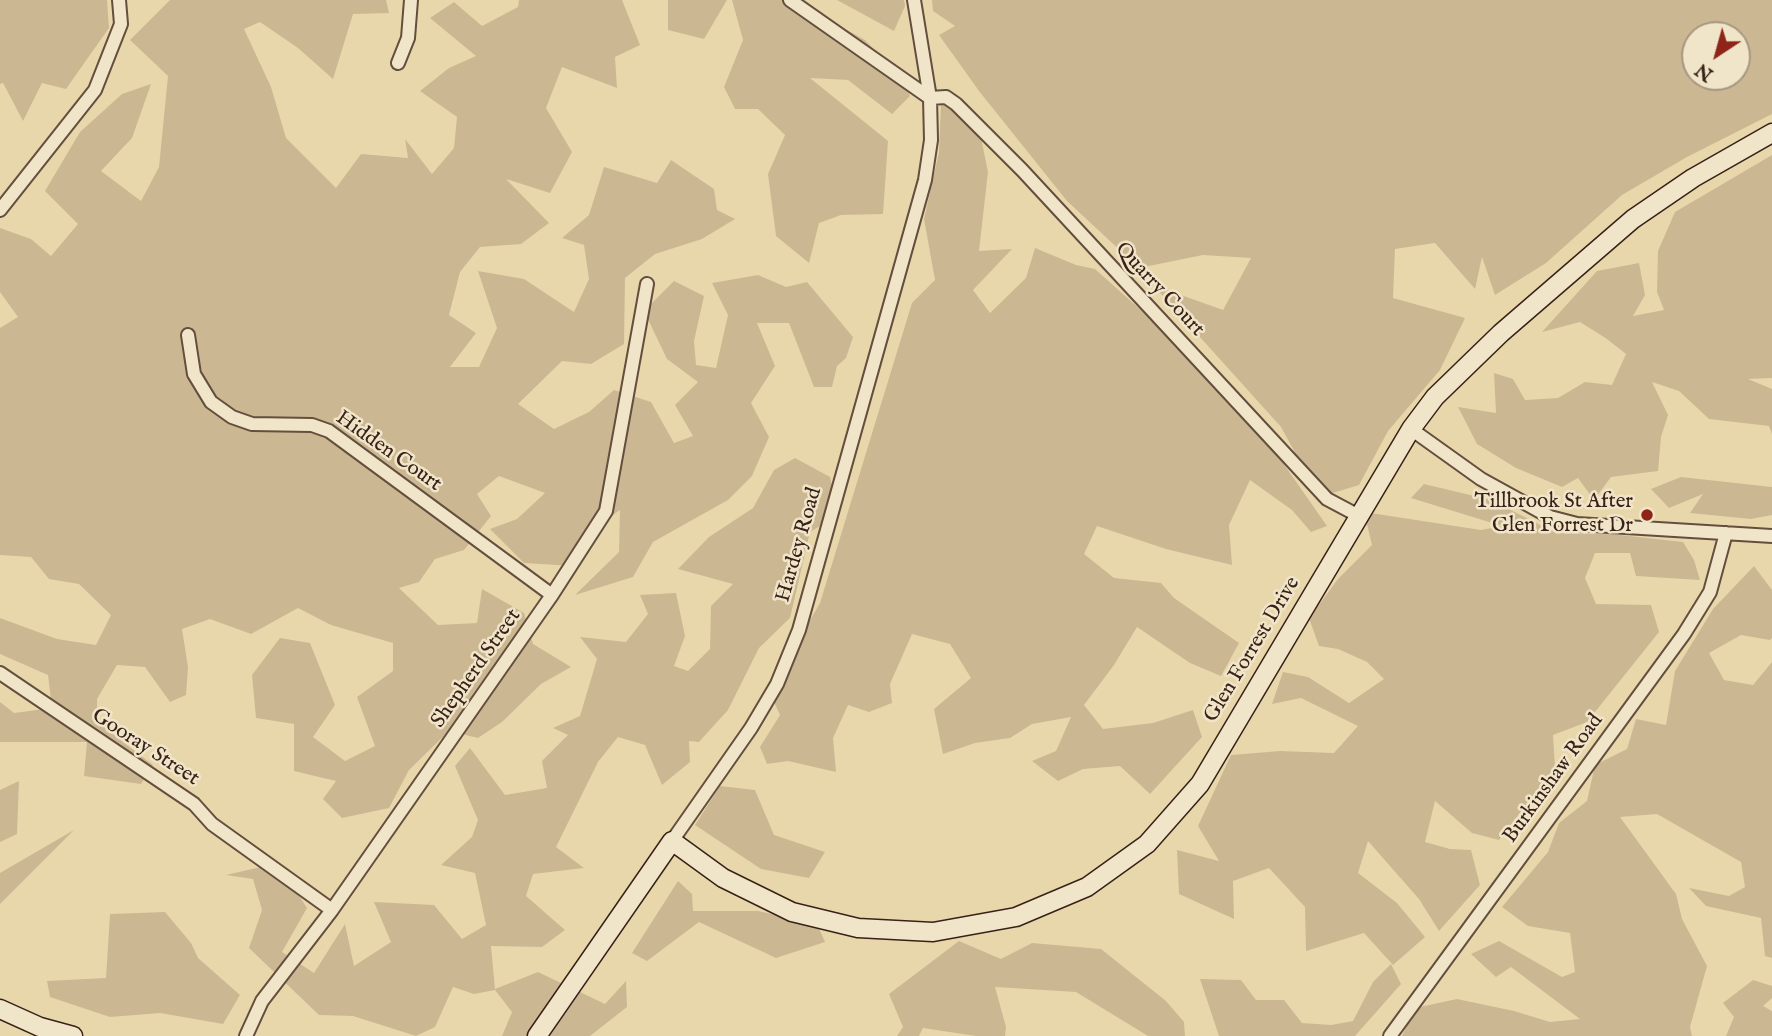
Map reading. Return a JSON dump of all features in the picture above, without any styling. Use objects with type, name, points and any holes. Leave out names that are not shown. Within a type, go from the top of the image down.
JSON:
[{"type":"street","points":[[0,210],[4,195],[95,90],[121,24],[119,0]]},
{"type":"street","points":[[398,63],[408,38],[411,0]]},
{"type":"street","name":"Quarry Court","points":[[790,0],[930,98],[946,97],[956,104],[1022,170],[1326,499],[1359,516]]},
{"type":"street","name":"Hardey Road","points":[[537,1036],[751,728],[777,684],[799,630],[925,180],[931,140],[930,98],[914,0]]},
{"type":"street","name":"Glen Forrest Drive","points":[[672,841],[723,878],[792,912],[859,928],[933,932],[1016,917],[1087,887],[1147,844],[1200,784],[1411,429],[1456,375],[1633,219],[1693,178],[1772,133]]},
{"type":"street","name":"Shepherd Street","points":[[246,1036],[262,1001],[332,910],[552,595],[606,512],[647,284]]},
{"type":"street","name":"Hidden Court","points":[[188,335],[194,374],[211,402],[232,417],[252,424],[312,425],[329,431],[552,595]]},
{"type":"street","points":[[1411,429],[1481,479],[1550,517],[1577,524],[1772,536]]},
{"type":"street","name":"Burkinshaw Road","points":[[1390,1036],[1684,634],[1710,592],[1726,533]]},
{"type":"street","name":"Gooray Street","points":[[0,673],[194,804],[212,824],[332,910]]},
{"type":"street","points":[[0,1009],[40,1027],[73,1036]]},
{"type":"shaded area","points":[[0,0],[107,0],[109,28],[66,89],[42,83],[23,121],[3,83],[0,84]]},
{"type":"shaded area","points":[[170,0],[386,0],[389,13],[353,14],[333,79],[298,48],[260,22],[244,29],[271,87],[286,138],[336,188],[361,154],[408,158],[405,139],[432,174],[454,148],[457,117],[420,91],[449,68],[476,56],[430,18],[454,2],[482,26],[518,7],[519,0],[622,0],[640,45],[615,57],[617,88],[562,67],[546,108],[572,152],[550,193],[506,179],[549,223],[521,244],[480,247],[460,272],[449,315],[476,333],[450,367],[479,367],[497,328],[478,271],[524,279],[574,312],[589,279],[584,245],[562,238],[589,215],[604,167],[657,183],[671,160],[714,189],[717,210],[735,219],[702,239],[655,254],[625,278],[624,344],[591,364],[562,361],[518,404],[554,429],[589,412],[614,390],[651,402],[674,443],[693,436],[675,405],[698,382],[667,359],[644,311],[674,281],[704,296],[694,341],[696,365],[716,368],[728,315],[712,283],[758,275],[786,287],[807,282],[853,337],[846,358],[837,366],[832,387],[814,387],[789,323],[757,323],[775,366],[751,403],[769,437],[752,476],[728,500],[653,542],[633,577],[575,595],[619,552],[620,510],[594,528],[574,566],[524,563],[490,529],[517,519],[545,493],[499,476],[477,494],[491,516],[464,550],[435,559],[419,582],[399,588],[438,625],[477,623],[482,589],[524,613],[533,644],[571,667],[541,684],[502,722],[478,738],[449,731],[409,770],[389,808],[342,818],[323,799],[336,781],[294,771],[294,724],[256,718],[252,675],[280,638],[310,643],[335,705],[313,737],[345,761],[375,746],[357,697],[393,671],[393,643],[331,625],[298,608],[251,634],[210,619],[182,629],[188,667],[186,695],[170,702],[145,667],[117,665],[97,699],[97,722],[153,765],[141,784],[84,776],[87,742],[0,742],[0,702],[14,713],[52,708],[48,675],[0,654],[0,618],[57,639],[96,645],[111,615],[79,584],[49,579],[31,557],[0,555],[0,328],[18,317],[0,292],[0,228],[31,239],[51,256],[78,224],[45,191],[80,132],[122,94],[151,84],[132,138],[101,171],[141,201],[159,167],[168,76],[130,40]]},
{"type":"shaded area","points":[[668,0],[727,0],[704,39],[668,30]]},
{"type":"shaded area","points":[[732,0],[793,0],[865,40],[904,80],[910,96],[892,114],[848,80],[810,78],[888,141],[883,214],[841,215],[819,223],[809,263],[776,236],[768,174],[785,135],[758,109],[735,109],[724,87],[743,40]]},
{"type":"shaded area","points":[[837,0],[904,0],[905,6],[894,31]]},
{"type":"shaded area","points":[[932,0],[1772,0],[1772,114],[1687,157],[1622,195],[1546,263],[1495,295],[1482,257],[1475,289],[1435,243],[1395,249],[1393,298],[1465,318],[1440,370],[1388,431],[1359,485],[1326,495],[1315,489],[1281,427],[1153,285],[1223,310],[1251,258],[1203,255],[1139,268],[1067,201],[979,91],[939,35],[955,26],[933,11]]},
{"type":"shaded area","points":[[941,103],[979,128],[988,172],[979,251],[1012,249],[973,290],[990,313],[1026,278],[1035,248],[1076,265],[1095,269],[1180,345],[1276,453],[1327,526],[1311,532],[1292,510],[1250,480],[1229,525],[1232,565],[1166,549],[1097,526],[1084,554],[1114,578],[1161,583],[1174,598],[1239,643],[1221,676],[1190,663],[1137,627],[1114,665],[1084,705],[1103,729],[1153,723],[1193,710],[1202,737],[1150,794],[1120,766],[1083,769],[1058,781],[1032,761],[1056,751],[1071,717],[1032,724],[1010,738],[975,743],[943,754],[934,709],[971,678],[950,644],[912,634],[890,684],[892,703],[869,712],[848,705],[833,738],[836,772],[788,761],[767,764],[760,747],[780,715],[769,691],[820,603],[912,303],[935,280],[924,219],[939,152]]},
{"type":"shaded area","points":[[1772,155],[1772,378],[1748,379],[1772,389],[1772,434],[1769,426],[1709,419],[1679,391],[1652,382],[1668,415],[1661,437],[1658,471],[1611,477],[1594,500],[1578,478],[1562,487],[1516,468],[1477,444],[1458,407],[1496,413],[1494,373],[1513,379],[1525,400],[1558,398],[1585,382],[1612,385],[1626,354],[1607,339],[1580,322],[1542,332],[1597,271],[1639,263],[1645,295],[1633,316],[1664,310],[1657,292],[1658,251],[1675,212]]},
{"type":"shaded area","points":[[795,458],[830,477],[839,515],[810,532],[790,618],[759,648],[728,710],[699,742],[689,741],[690,762],[662,785],[645,745],[618,737],[598,762],[556,847],[584,868],[533,874],[526,896],[565,930],[542,947],[491,946],[495,989],[538,972],[605,1004],[626,981],[627,1007],[590,1036],[502,1036],[512,1012],[495,990],[474,994],[453,987],[435,1027],[416,1036],[353,1016],[319,1015],[249,948],[262,910],[253,879],[226,875],[278,863],[307,908],[282,952],[314,973],[345,924],[354,966],[391,942],[374,902],[434,905],[462,939],[486,925],[475,873],[441,865],[472,837],[478,820],[455,766],[470,748],[505,795],[547,788],[542,761],[568,735],[553,728],[580,716],[597,659],[580,637],[626,642],[648,614],[640,595],[676,593],[685,636],[674,666],[688,671],[710,649],[711,606],[733,584],[678,569],[709,537],[753,508],[774,470]]},
{"type":"shaded area","points":[[1681,477],[1772,487],[1772,515],[1751,519],[1690,513],[1703,494],[1669,508],[1651,489]]},
{"type":"shaded area","points":[[1424,484],[1491,500],[1556,533],[1611,534],[1683,542],[1694,560],[1700,580],[1636,576],[1630,553],[1595,553],[1585,578],[1596,604],[1651,605],[1659,632],[1587,722],[1553,735],[1555,767],[1499,840],[1472,833],[1435,801],[1425,842],[1450,849],[1471,850],[1480,885],[1439,931],[1419,899],[1368,841],[1358,873],[1397,903],[1425,937],[1393,965],[1364,933],[1306,951],[1305,907],[1269,868],[1233,881],[1234,919],[1179,894],[1177,850],[1219,861],[1198,826],[1231,755],[1280,751],[1334,753],[1358,726],[1301,698],[1272,704],[1283,672],[1308,677],[1349,703],[1384,679],[1367,662],[1338,649],[1319,646],[1309,618],[1338,579],[1372,545],[1364,512],[1481,530],[1502,526],[1411,498]]},
{"type":"shaded area","points":[[1754,566],[1772,590],[1772,638],[1770,640],[1741,635],[1709,653],[1724,680],[1753,685],[1772,662],[1772,958],[1765,956],[1761,918],[1706,906],[1689,888],[1729,896],[1745,887],[1741,862],[1657,814],[1620,817],[1676,894],[1682,919],[1707,966],[1690,1027],[1692,1036],[1402,1036],[1415,1008],[1457,999],[1550,1022],[1580,1019],[1511,967],[1496,977],[1471,954],[1499,941],[1562,977],[1575,972],[1570,933],[1528,926],[1502,907],[1548,852],[1559,823],[1587,801],[1595,765],[1627,749],[1636,719],[1666,725],[1675,671],[1713,609]]},
{"type":"shaded area","points":[[19,781],[17,834],[0,842],[0,790]]},
{"type":"shaded area","points":[[720,786],[755,790],[774,835],[825,852],[809,878],[761,869],[695,825]]},
{"type":"shaded area","points":[[74,830],[0,904],[0,873]]},
{"type":"shaded area","points":[[678,881],[692,894],[693,911],[758,911],[817,924],[825,942],[776,958],[699,922],[647,961],[632,953]]},
{"type":"shaded area","points":[[165,912],[191,943],[198,958],[240,995],[223,1024],[160,1013],[110,1017],[50,997],[47,981],[106,978],[110,914]]},
{"type":"shaded area","points":[[959,941],[1001,959],[1032,943],[1101,949],[1166,1001],[1184,1022],[1185,1036],[1148,1036],[1076,992],[995,987],[1006,1027],[1005,1036],[976,1036],[923,1028],[919,1036],[897,1036],[903,1027],[889,994]]},
{"type":"shaded area","points":[[1391,964],[1401,984],[1355,1036],[1219,1036],[1200,979],[1241,980],[1256,1000],[1284,1000],[1302,1023],[1331,1025],[1353,1021],[1373,982]]},
{"type":"shaded area","points":[[1753,980],[1772,986],[1772,998],[1763,1006],[1772,1011],[1772,1036],[1726,1036],[1734,1017],[1723,1003]]},
{"type":"place","name":"Tillbrook St After Glen Forrest Dr","points":[[1647,515]]}]
